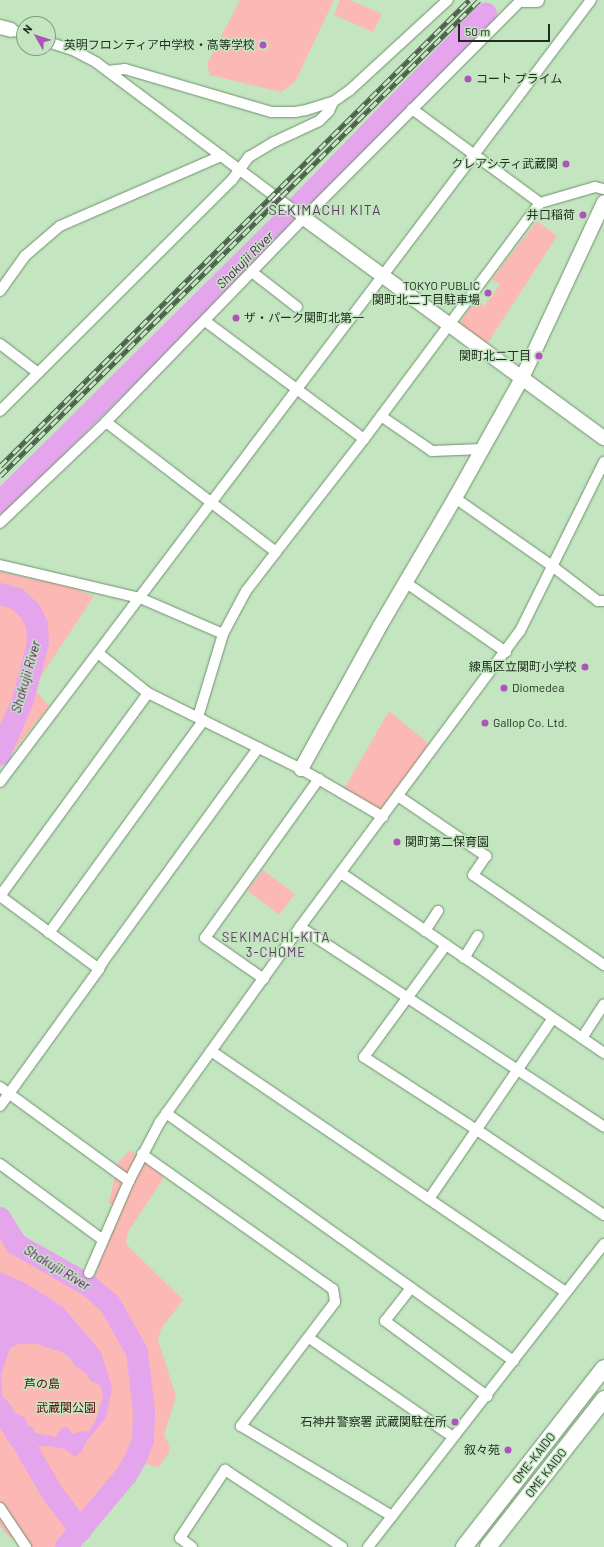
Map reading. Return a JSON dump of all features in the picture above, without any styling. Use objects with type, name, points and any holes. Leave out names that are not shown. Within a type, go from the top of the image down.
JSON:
[{"type":"main road","name":"OME-KAIDO","points":[[464,1547],[604,1368]]},
{"type":"main road","name":"OME KAIDO","points":[[488,1547],[604,1399]]},
{"type":"street","points":[[108,71],[125,69],[272,112],[295,112],[333,102],[350,90],[448,0]]},
{"type":"street","points":[[0,523],[106,422],[252,272],[303,216],[518,2],[523,0],[537,0]]},
{"type":"street","points":[[0,782],[591,0]]},
{"type":"street","points":[[56,45],[86,56],[108,71],[279,200],[303,216],[604,438]]},
{"type":"street","points":[[0,411],[240,170],[249,157],[257,151],[319,121],[329,111],[333,102]]},
{"type":"street","points":[[412,109],[540,203]]},
{"type":"street","points":[[0,291],[25,256],[60,226],[221,156]]},
{"type":"street","points":[[49,933],[201,719],[223,634],[246,591],[364,439],[540,203],[595,187],[604,189]]},
{"type":"street","points":[[301,769],[405,582],[455,498],[522,378],[604,202]]},
{"type":"street","points":[[252,272],[297,307]]},
{"type":"street","points":[[205,321],[364,439]]},
{"type":"street","points":[[0,344],[38,373]]},
{"type":"street","points":[[381,416],[432,451],[483,449]]},
{"type":"street","points":[[106,422],[276,552]]},
{"type":"street","points":[[88,1273],[142,1154],[166,1113],[300,927],[506,652],[520,631],[604,462]]},
{"type":"street","points":[[455,498],[552,566],[598,601],[604,601]]},
{"type":"street","points":[[0,566],[140,598],[223,634]]},
{"type":"street","points":[[405,582],[506,652]]},
{"type":"street","points":[[98,653],[148,693],[301,769],[383,817]]},
{"type":"street","points":[[99,970],[0,896],[148,693]]},
{"type":"street","points":[[0,1106],[258,748]]},
{"type":"street","points":[[264,979],[205,938],[319,779]]},
{"type":"street","points":[[398,796],[486,856],[473,875],[604,965]]},
{"type":"street","points":[[341,873],[604,1053]]},
{"type":"street","points":[[425,931],[438,911]]},
{"type":"street","points":[[300,927],[604,1127]]},
{"type":"street","points":[[464,958],[478,936]]},
{"type":"street","points":[[446,945],[364,1057],[604,1215]]},
{"type":"street","points":[[582,1038],[604,1004]]},
{"type":"street","points":[[429,1199],[553,1018]]},
{"type":"street","points":[[211,1051],[566,1292]]},
{"type":"street","points":[[0,1087],[129,1181]]},
{"type":"street","points":[[166,1113],[514,1362]]},
{"type":"street","points":[[142,1154],[333,1289],[335,1302],[241,1426],[392,1516]]},
{"type":"street","points":[[0,1164],[103,1240]]},
{"type":"street","points":[[368,1547],[453,1437],[514,1362],[604,1244]]},
{"type":"street","points":[[410,1288],[385,1321],[487,1396]]},
{"type":"street","points":[[309,1338],[453,1437]]},
{"type":"street","points":[[192,1547],[180,1538],[225,1470],[342,1547]]},
{"type":"street","points":[[0,1508],[26,1547]]},
{"type":"green space","points":[[240,0],[334,0],[295,82],[281,92],[210,75],[207,64]]},
{"type":"green space","points":[[340,0],[350,0],[382,14],[373,32],[334,15]]},
{"type":"green space","points":[[537,221],[557,236],[487,344],[461,325],[462,319],[476,300],[484,306],[500,285],[492,279]]},
{"type":"green space","points":[[0,572],[82,589],[81,592],[94,596],[33,688],[49,706],[0,768]]},
{"type":"green space","points":[[389,711],[430,745],[381,811],[344,789]]},
{"type":"green space","points":[[263,870],[295,894],[279,915],[247,891]]},
{"type":"green space","name":"武蔵関公園","points":[[130,1150],[164,1177],[128,1232],[126,1244],[183,1300],[161,1329],[158,1341],[176,1396],[164,1435],[169,1445],[169,1452],[159,1467],[129,1460],[59,1547],[23,1547],[5,1533],[0,1525],[0,1226],[11,1244],[59,1274],[90,1287],[120,1214],[109,1202],[118,1163]]},
{"type":"shaded area","points":[[0,1272],[27,1284],[63,1307],[101,1352],[112,1388],[106,1418],[86,1442],[82,1451],[75,1457],[65,1449],[47,1446],[32,1447],[18,1451],[10,1444],[0,1427]],"holes":[[[19,1344],[37,1344],[64,1353],[72,1360],[74,1365],[87,1374],[90,1381],[100,1385],[103,1397],[97,1417],[89,1432],[84,1431],[72,1434],[67,1427],[61,1429],[56,1437],[35,1433],[34,1429],[28,1425],[25,1418],[15,1413],[10,1404],[2,1396],[1,1375],[10,1348]]]},
{"type":"waterway","name":"Shakujii River","points":[[0,502],[283,222],[486,13]]},
{"type":"waterway","name":"Shakujii River","points":[[0,594],[17,599],[30,611],[37,625],[38,643],[23,700],[0,754]]},
{"type":"waterway","name":"Shakujii River","points":[[0,1218],[16,1244],[88,1285],[110,1304],[137,1352],[144,1411],[143,1440],[137,1456],[127,1474],[66,1547]]},
{"type":"waterway","name":"Shakujii River","points":[[22,1441],[53,1494],[81,1531]]},
{"type":"railway","points":[[0,466],[469,0]]},
{"type":"railway","points":[[0,476],[479,0]]},
{"type":"place","name":"英明フロンティア中学校・高等学校","points":[[263,45]]},
{"type":"place","name":"コート プライム","points":[[468,79]]},
{"type":"place","name":"クレアシティ武蔵関","points":[[566,164]]},
{"type":"place","name":"井口稲荷","points":[[583,215]]},
{"type":"place","name":"TOKYO PUBLIC 関町北二丁目駐車場","points":[[488,293]]},
{"type":"place","name":"ザ・パーク関町北第一","points":[[236,318]]},
{"type":"place","name":"関町北二丁目","points":[[539,356]]},
{"type":"place","name":"練馬区立関町小学校","points":[[585,667]]},
{"type":"place","name":"Diomedea","points":[[504,688]]},
{"type":"place","name":"Gallop Co. Ltd.","points":[[485,723]]},
{"type":"place","name":"関町第二保育園","points":[[397,842]]},
{"type":"place","name":"石神井警察署 武蔵関駐在所","points":[[455,1422]]},
{"type":"place","name":"叙々苑","points":[[508,1450]]},
{"type":"district","name":"SEKIMACHI KITA","points":[[325,210]]},
{"type":"district","name":"SEKIMACHI-KITA 3-CHOME","points":[[276,946]]},
{"type":"park label","name":"芦の島","points":[[42,1384]]}]
